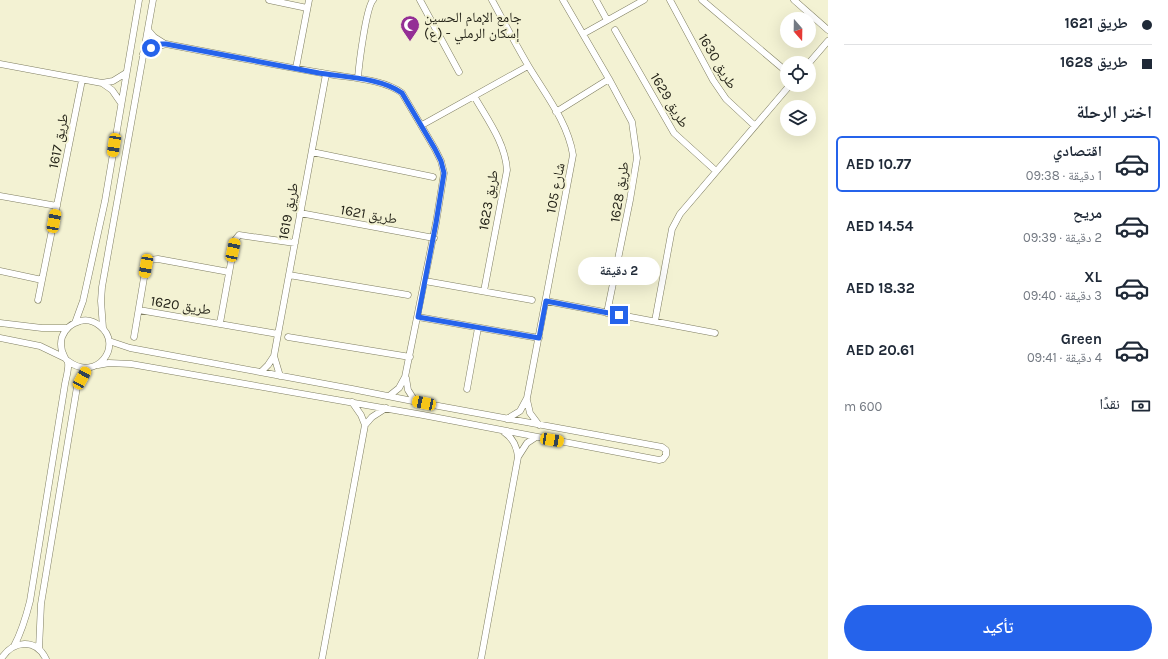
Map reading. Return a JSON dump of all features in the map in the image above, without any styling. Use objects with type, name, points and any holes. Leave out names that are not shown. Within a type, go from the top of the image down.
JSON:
[{"type":"street","points":[[75,322],[83,301],[105,201],[139,0]]},
{"type":"street","points":[[103,328],[101,314],[102,287],[148,30],[152,0]]},
{"type":"street","points":[[269,0],[307,8]]},
{"type":"street","points":[[296,68],[309,0]]},
{"type":"street","points":[[358,78],[361,51],[370,3],[373,0]]},
{"type":"street","points":[[420,0],[459,72]]},
{"type":"street","name":"شارع 105","points":[[492,0],[528,66],[556,112],[571,142],[573,155],[527,398],[520,411],[507,419]]},
{"type":"street","name":"طريق 1628","points":[[563,0],[610,79],[632,122],[637,158],[607,313]]},
{"type":"street","points":[[596,0],[607,20]]},
{"type":"street","points":[[583,34],[644,0]]},
{"type":"street","name":"طريق 1630","points":[[670,0],[713,80],[726,99],[755,126]]},
{"type":"street","points":[[702,0],[780,66]]},
{"type":"street","points":[[794,0],[828,30]]},
{"type":"street","points":[[148,30],[154,37],[166,44]]},
{"type":"street","name":"طريق 1629","points":[[615,30],[674,133],[716,171]]},
{"type":"street","points":[[815,56],[828,41]]},
{"type":"street","points":[[143,54],[151,48],[161,44],[166,44],[326,74],[358,78],[393,86],[402,93],[422,125],[441,161],[444,173],[434,238],[406,377],[408,390],[415,401]]},
{"type":"street","points":[[0,64],[102,84],[112,90],[121,104]]},
{"type":"street","points":[[422,125],[528,66]]},
{"type":"street","points":[[102,84],[113,81],[126,74]]},
{"type":"street","name":"طريق 1619","points":[[261,372],[274,356],[326,74]]},
{"type":"street","points":[[556,112],[610,79]]},
{"type":"street","name":"طريق 1617","points":[[38,300],[82,80]]},
{"type":"street","points":[[655,322],[672,229],[680,214],[784,92]]},
{"type":"street","name":"طريق 1623","points":[[474,96],[503,148],[507,170],[484,291]]},
{"type":"street","points":[[312,152],[433,177]]},
{"type":"street","points":[[0,196],[57,206]]},
{"type":"street","name":"طريق 1621","points":[[300,213],[434,238]]},
{"type":"street","name":"طريق 1620","points":[[220,323],[229,272],[236,240],[239,235],[295,243]]},
{"type":"street","name":"طريق 1620","points":[[134,337],[146,266],[150,260],[158,259],[229,272]]},
{"type":"street","points":[[0,271],[42,280]]},
{"type":"street","points":[[289,275],[408,295]]},
{"type":"street","points":[[425,281],[532,300]]},
{"type":"street","points":[[546,301],[715,333]]},
{"type":"street","name":"طريق 1620","points":[[139,310],[278,334]]},
{"type":"street","points":[[418,317],[539,338]]},
{"type":"street","points":[[14,646],[21,633],[30,601],[66,360],[61,342],[67,328],[75,322],[82,320],[97,323],[107,334],[109,341],[108,350],[104,359],[98,365]]},
{"type":"street","points":[[0,323],[42,328],[67,328]]},
{"type":"street","points":[[467,389],[478,328]]},
{"type":"street","points":[[288,336],[410,357]]},
{"type":"street","points":[[0,338],[40,346],[80,368],[109,363],[131,364],[386,408],[659,460],[664,459],[666,455],[666,450],[662,447],[130,348],[109,341]]},
{"type":"street","name":"طريق 1619","points":[[274,356],[280,376]]},
{"type":"street","points":[[39,649],[41,604],[77,387],[87,368]]},
{"type":"street","points":[[389,396],[399,388],[406,377]]},
{"type":"street","name":"شارع 105","points":[[527,398],[530,413],[539,425]]},
{"type":"street","points":[[352,402],[361,415],[365,425]]},
{"type":"street","points":[[322,659],[365,425],[376,413],[386,408]]},
{"type":"street","points":[[503,431],[512,439],[518,458]]},
{"type":"street","points":[[481,659],[518,458],[527,443],[536,437]]},
{"type":"street","points":[[1,659],[3,652],[14,646],[23,644],[32,645],[39,649],[46,659]]},
{"type":"place","name":"جامع الإمام الحسين (ع) - إسكان الرملي","points":[[410,42]]},
{"type":"route","points":[[151,48],[161,44],[166,44],[326,74],[358,78],[393,86],[402,93],[435,149],[441,161],[444,173],[418,317],[539,338],[546,301],[619,315]]}]
